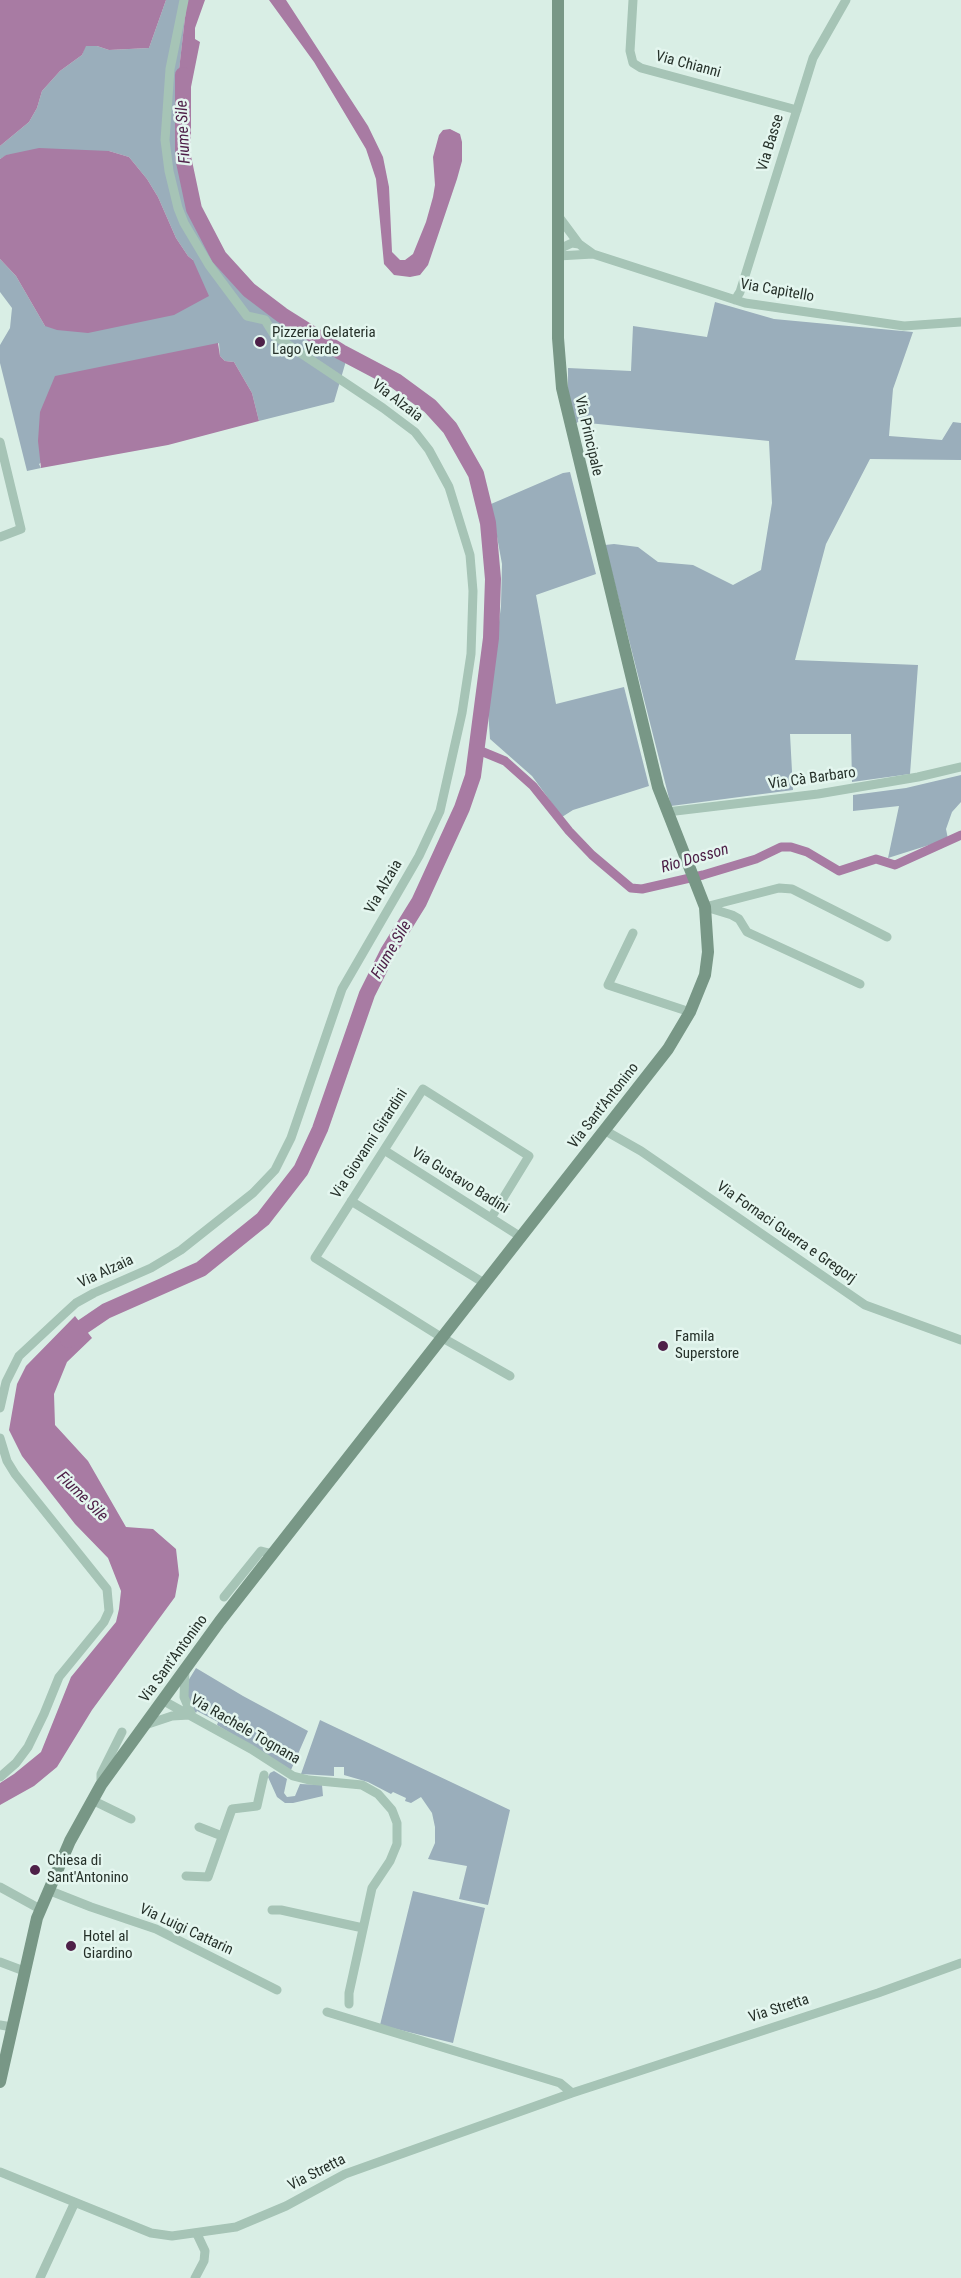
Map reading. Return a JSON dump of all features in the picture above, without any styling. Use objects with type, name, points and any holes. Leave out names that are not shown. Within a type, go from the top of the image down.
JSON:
[{"type":"main road","name":"Via Principale","points":[[558,0],[559,366],[562,388],[644,729],[667,812],[689,863]]},
{"type":"main road","name":"Via Sant'Antonino","points":[[0,2081],[6,2026],[24,1971],[40,1909],[101,1785],[185,1668],[668,1049],[690,1012],[705,975],[708,927],[705,907],[689,863]]},
{"type":"street","name":"Via Alzaia","points":[[0,1408],[6,1382],[19,1356],[70,1308],[94,1293],[151,1268],[181,1250],[253,1193],[275,1170],[291,1138],[342,989],[419,856],[440,811],[454,738],[462,713],[471,654],[473,591],[469,548],[437,462],[415,432],[279,339],[265,320],[247,316],[225,288],[184,223],[174,195],[167,158],[165,121],[172,52],[184,0]]},
{"type":"street","name":"Via Chianni","points":[[633,0],[630,51],[633,63],[641,68],[797,110]]},
{"type":"street","name":"Via Basse","points":[[735,300],[740,292],[813,58],[846,0]]},
{"type":"street","name":"Via Capitello","points":[[559,217],[579,244],[593,254]]},
{"type":"street","points":[[559,253],[572,243],[579,244]]},
{"type":"street","name":"Via Capitello","points":[[559,253],[593,254],[745,303],[904,326],[961,322]]},
{"type":"street","points":[[0,442],[21,529],[0,537]]},
{"type":"street","name":"Via Cà Barbaro","points":[[667,812],[818,794],[918,777],[961,766]]},
{"type":"street","points":[[705,907],[786,888],[886,937]]},
{"type":"street","points":[[705,907],[732,915],[739,920],[747,932],[860,984]]},
{"type":"street","points":[[633,933],[608,985],[690,1012]]},
{"type":"street","name":"Via Giovanni Girardini","points":[[441,1337],[315,1258],[423,1089],[529,1156],[491,1218]]},
{"type":"street","name":"Via Fornaci Guerra e Gregorj","points":[[604,1130],[641,1151],[865,1305],[961,1340]]},
{"type":"street","name":"Via Gustavo Badini","points":[[384,1150],[521,1237]]},
{"type":"street","points":[[351,1201],[484,1283]]},
{"type":"street","points":[[441,1337],[510,1376]]},
{"type":"street","points":[[0,1438],[7,1461],[15,1474],[107,1589],[109,1611],[104,1622],[59,1677],[28,1747],[16,1763],[0,1777]]},
{"type":"street","name":"Via Sant'Antonino","points":[[224,1597],[261,1551],[273,1554]]},
{"type":"street","points":[[144,1725],[172,1716],[190,1716],[184,1697],[185,1668]]},
{"type":"street","name":"Via Rachele Tognana","points":[[162,1700],[251,1749],[293,1776],[309,1780],[362,1785],[378,1794],[387,1803],[397,1823],[397,1844],[390,1861],[374,1885],[349,1993],[349,2004]]},
{"type":"street","name":"Via Sant'Antonino","points":[[101,1785],[101,1774],[122,1732]]},
{"type":"street","points":[[186,1876],[208,1877],[232,1809],[257,1806],[264,1775]]},
{"type":"street","points":[[92,1800],[130,1819]]},
{"type":"street","points":[[199,1827],[222,1836]]},
{"type":"street","points":[[0,1887],[40,1909]]},
{"type":"street","name":"Via Luigi Cattarin","points":[[48,1890],[156,1929],[277,1990]]},
{"type":"street","points":[[272,1911],[281,1910],[363,1928]]},
{"type":"street","points":[[0,1962],[24,1971]]},
{"type":"street","name":"Via Stretta","points":[[0,2172],[152,2233],[172,2236],[236,2227],[286,2206],[345,2174],[572,2093],[878,1993],[961,1963]]},
{"type":"street","points":[[327,2012],[560,2083],[572,2093]]},
{"type":"street","points":[[40,2278],[75,2202]]},
{"type":"street","points":[[195,2278],[204,2262],[205,2251],[197,2234]]},
{"type":"shaded area","points":[[166,0],[187,0],[176,97],[176,140],[183,178],[193,213],[211,247],[242,288],[346,361],[334,402],[259,421],[252,393],[234,362],[225,361],[220,356],[219,343],[39,464],[41,468],[27,471],[0,363],[0,345],[10,328],[12,308],[0,292],[0,259],[16,276],[45,326],[193,260],[176,238],[158,197],[147,179],[129,157],[109,151],[7,155],[0,159],[0,146],[29,122],[37,108],[42,91],[60,71],[82,55],[85,46],[97,46],[109,50],[149,48]]},
{"type":"shaded area","points":[[715,302],[774,319],[913,332],[893,389],[889,436],[942,440],[953,422],[961,423],[961,460],[870,459],[826,544],[795,660],[918,665],[910,774],[852,782],[851,734],[790,734],[793,790],[671,806],[605,545],[638,547],[658,562],[693,565],[733,585],[761,570],[772,503],[769,441],[578,422],[575,424],[568,391],[568,368],[631,371],[633,326],[707,337]]},
{"type":"shaded area","points":[[570,472],[596,574],[536,595],[556,704],[624,687],[649,786],[573,810],[562,817],[532,776],[490,739],[488,710],[501,606],[502,564],[491,504]]},
{"type":"shaded area","points":[[961,775],[961,802],[952,812],[946,829],[948,839],[888,858],[899,806],[853,811],[853,795],[906,788]]},
{"type":"shaded area","points":[[196,1668],[308,1731],[291,1770],[217,1725],[218,1722],[197,1711],[196,1713],[188,1703],[188,1681]]},
{"type":"shaded area","points":[[320,1720],[510,1810],[488,1905],[459,1899],[467,1866],[428,1859],[435,1843],[435,1827],[432,1813],[421,1797],[411,1803],[405,1801],[406,1798],[393,1792],[391,1794],[368,1782],[344,1775],[344,1767],[334,1767],[334,1776],[301,1774]]},
{"type":"shaded area","points":[[274,1771],[287,1779],[284,1793],[287,1797],[295,1796],[300,1784],[322,1785],[323,1796],[285,1803],[277,1797],[268,1777]]},
{"type":"shaded area","points":[[413,1891],[485,1908],[453,2043],[380,2025]]},
{"type":"water","points":[[0,0],[166,0],[149,48],[109,50],[97,46],[86,46],[82,55],[60,71],[42,91],[37,108],[29,122],[0,146]]},
{"type":"water","points":[[187,0],[205,0],[195,28],[195,39],[200,42],[189,97],[176,96]]},
{"type":"water","points":[[269,0],[286,0],[368,126],[383,157],[389,187],[392,252],[400,260],[405,260],[413,254],[426,222],[435,185],[433,157],[439,135],[443,130],[450,129],[460,134],[462,161],[457,179],[428,265],[420,275],[410,277],[394,275],[384,264],[376,179],[366,149],[314,62]]},
{"type":"water","points":[[39,148],[109,151],[129,157],[158,197],[176,238],[193,260],[209,296],[174,315],[88,333],[57,330],[45,326],[16,276],[0,259],[0,159],[6,155]]},
{"type":"water","points":[[218,343],[220,356],[225,361],[234,362],[252,393],[259,421],[168,445],[41,468],[38,441],[40,412],[55,376]]},
{"type":"water","points":[[75,1316],[92,1338],[67,1362],[54,1394],[55,1425],[88,1461],[126,1527],[153,1529],[176,1549],[179,1575],[175,1597],[92,1710],[57,1767],[34,1786],[0,1805],[0,1783],[41,1752],[71,1677],[116,1622],[119,1609],[121,1591],[108,1558],[75,1524],[22,1456],[9,1430],[17,1384],[26,1366]]},
{"type":"waterway","name":"Fiume Sile","points":[[68,1340],[78,1330],[106,1311],[201,1269],[263,1219],[301,1170],[320,1129],[367,994],[388,952],[419,902],[462,808],[473,776],[491,638],[493,579],[488,523],[476,474],[450,428],[430,406],[396,381],[341,352],[282,315],[249,290],[219,257],[194,209],[183,157],[183,75]]},
{"type":"waterway","name":"Rio Dosson","points":[[476,749],[505,761],[533,786],[569,831],[592,855],[631,888],[642,889],[703,875],[756,859],[781,847],[791,847],[807,852],[839,871],[876,859],[895,865],[961,835]]},
{"type":"place","name":"Pizzeria Gelateria Lago Verde","points":[[260,342]]},
{"type":"place","name":"Famila Superstore","points":[[663,1346]]},
{"type":"place","name":"Chiesa di Sant'Antonino","points":[[35,1870]]},
{"type":"place","name":"Hotel al Giardino","points":[[71,1946]]}]
